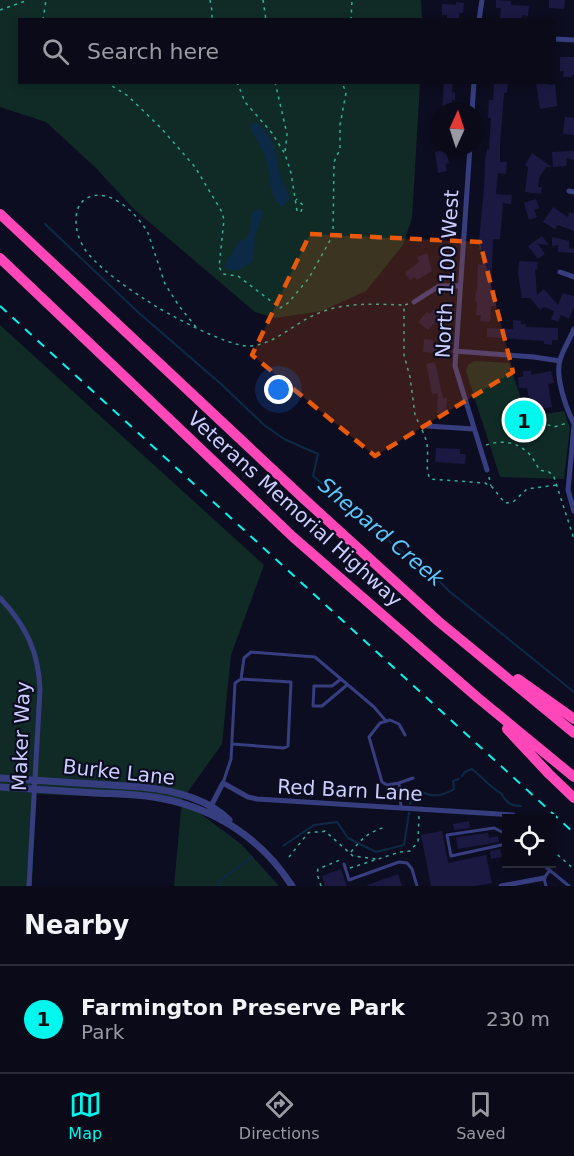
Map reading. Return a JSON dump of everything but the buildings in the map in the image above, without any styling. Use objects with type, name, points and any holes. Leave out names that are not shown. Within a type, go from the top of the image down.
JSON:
[{"type":"highway","name":"Veterans Memorial Highway","points":[[0,214],[438,621],[574,733]]},
{"type":"highway","name":"Veterans Memorial Highway","points":[[0,258],[293,537],[478,698],[574,777]]},
{"type":"highway","points":[[438,621],[574,719]]},
{"type":"highway","points":[[478,698],[574,798]]},
{"type":"street","points":[[479,18],[482,0]]},
{"type":"street","points":[[556,39],[574,40]]},
{"type":"street","points":[[473,102],[474,84]]},
{"type":"street","name":"North 1100 West","points":[[469,156],[455,351],[457,373],[487,470]]},
{"type":"street","points":[[560,272],[574,277]]},
{"type":"street","points":[[414,302],[439,286],[460,286]]},
{"type":"street","points":[[574,329],[560,361],[560,377],[566,408],[574,425],[568,490],[574,511]]},
{"type":"street","points":[[455,351],[560,361]]},
{"type":"street","points":[[427,426],[474,429]]},
{"type":"street","name":"Maker Way","points":[[0,598],[23,627],[38,663],[40,690],[29,886]]},
{"type":"street","name":"Burke Lane","points":[[0,778],[152,788],[182,795],[209,809],[265,851],[292,886]]},
{"type":"street","points":[[209,809],[223,783]]},
{"type":"street","name":"Red Barn Lane","points":[[223,783],[257,800],[502,814]]},
{"type":"street","name":"Burke Lane","points":[[0,787],[152,796],[209,809]]},
{"type":"street","points":[[503,886],[544,878]]},
{"type":"lane","points":[[241,679],[244,658],[251,652],[315,657],[374,707],[386,721]]},
{"type":"lane","points":[[223,783],[230,767],[234,684],[241,679],[291,682],[288,746],[284,748],[232,744]]},
{"type":"lane","points":[[341,680],[332,686],[314,686],[313,706],[322,706],[347,686]]},
{"type":"lane","points":[[405,735],[399,724],[390,720],[380,723],[369,737],[382,782],[387,785],[413,778]]},
{"type":"lane","points":[[399,783],[401,808]]},
{"type":"lane","points":[[502,832],[494,828],[447,835],[451,856],[502,845]]},
{"type":"lane","points":[[344,864],[349,880],[399,862],[407,864],[412,869],[417,886]]},
{"type":"lane","points":[[547,868],[569,886]]},
{"type":"lane","points":[[546,886],[544,878],[550,870]]},
{"type":"path","points":[[0,10],[28,0]]},
{"type":"path","points":[[43,18],[46,0]]},
{"type":"path","points":[[210,0],[212,18]]},
{"type":"path","points":[[263,0],[266,18]]},
{"type":"path","points":[[351,18],[352,0]]},
{"type":"path","points":[[109,84],[128,96],[162,128],[195,167],[222,212],[224,220],[219,267],[223,274],[238,276],[280,308],[288,303],[309,278],[333,236],[334,162],[340,149],[340,125],[346,93],[343,84]]},
{"type":"path","points":[[238,84],[245,102],[272,133],[285,154],[296,199]]},
{"type":"path","points":[[275,84],[287,135],[285,154]]},
{"type":"path","points":[[196,327],[165,284],[144,226],[115,199],[99,195],[83,200],[78,206],[76,226],[78,237],[86,251],[146,301],[196,327],[234,343],[248,346],[263,344],[320,313],[359,304],[404,305]]},
{"type":"path","points":[[516,413],[518,419],[526,422],[532,420],[554,427],[566,423],[574,425]]},
{"type":"path","points":[[480,447],[498,441],[524,448],[530,453],[539,470],[547,471],[554,477],[574,539]]},
{"type":"path","points":[[487,470],[492,487]]},
{"type":"path","points":[[350,868],[410,851],[418,842],[420,809]]},
{"type":"path","points":[[350,853],[360,839],[374,830],[385,827]]},
{"type":"path","points":[[289,857],[312,831],[318,834],[328,832],[331,838],[353,856]]},
{"type":"path","points":[[556,853],[574,869]]},
{"type":"path","points":[[321,886],[317,873],[320,868],[353,856],[376,860]]},
{"type":"highlighted area","points":[[310,234],[480,242],[513,372],[375,456],[252,355]]},
{"type":"green space","points":[[0,0],[421,0],[422,18],[18,18],[18,84],[420,84],[412,218],[403,245],[366,291],[322,311],[275,318],[255,312],[135,210],[95,167],[46,122],[0,107]]},
{"type":"green space","points":[[0,325],[264,565],[231,655],[222,744],[182,800],[35,794],[32,886],[0,886]]},
{"type":"green space","points":[[474,361],[509,363],[527,417],[564,411],[570,428],[564,479],[500,477],[466,371],[468,365]]},
{"type":"green space","points":[[182,800],[241,844],[279,886],[174,886]]},
{"type":"water","points":[[256,122],[274,144],[280,173],[289,198],[282,207],[275,199],[265,158],[250,129],[251,124]]},
{"type":"water","points":[[257,209],[263,211],[263,214],[255,236],[253,260],[238,270],[227,269],[224,266],[238,243],[247,237],[250,231],[251,214]]},
{"type":"waterway","name":"Shepard Creek","points":[[45,224],[139,313],[221,384],[264,425],[284,439],[318,454],[313,476],[396,547],[427,569],[449,591],[574,692]]},
{"type":"waterway","name":"Shepard Creek","points":[[462,776],[472,769],[501,793],[509,803],[521,806]]},
{"type":"waterway","name":"Shepard Creek","points":[[410,804],[413,796],[418,792],[441,795],[454,789],[453,781],[459,779]]},
{"type":"waterway","name":"Shepard Creek","points":[[283,846],[314,825],[337,822],[348,838],[376,852],[404,845],[409,813]]},
{"type":"waterway","name":"Shepard Creek","points":[[218,886],[222,879],[252,857]]},
{"type":"railway","points":[[0,306],[574,833]]},
{"type":"place","name":"Farmington Preserve Park","points":[[524,420]]}]
